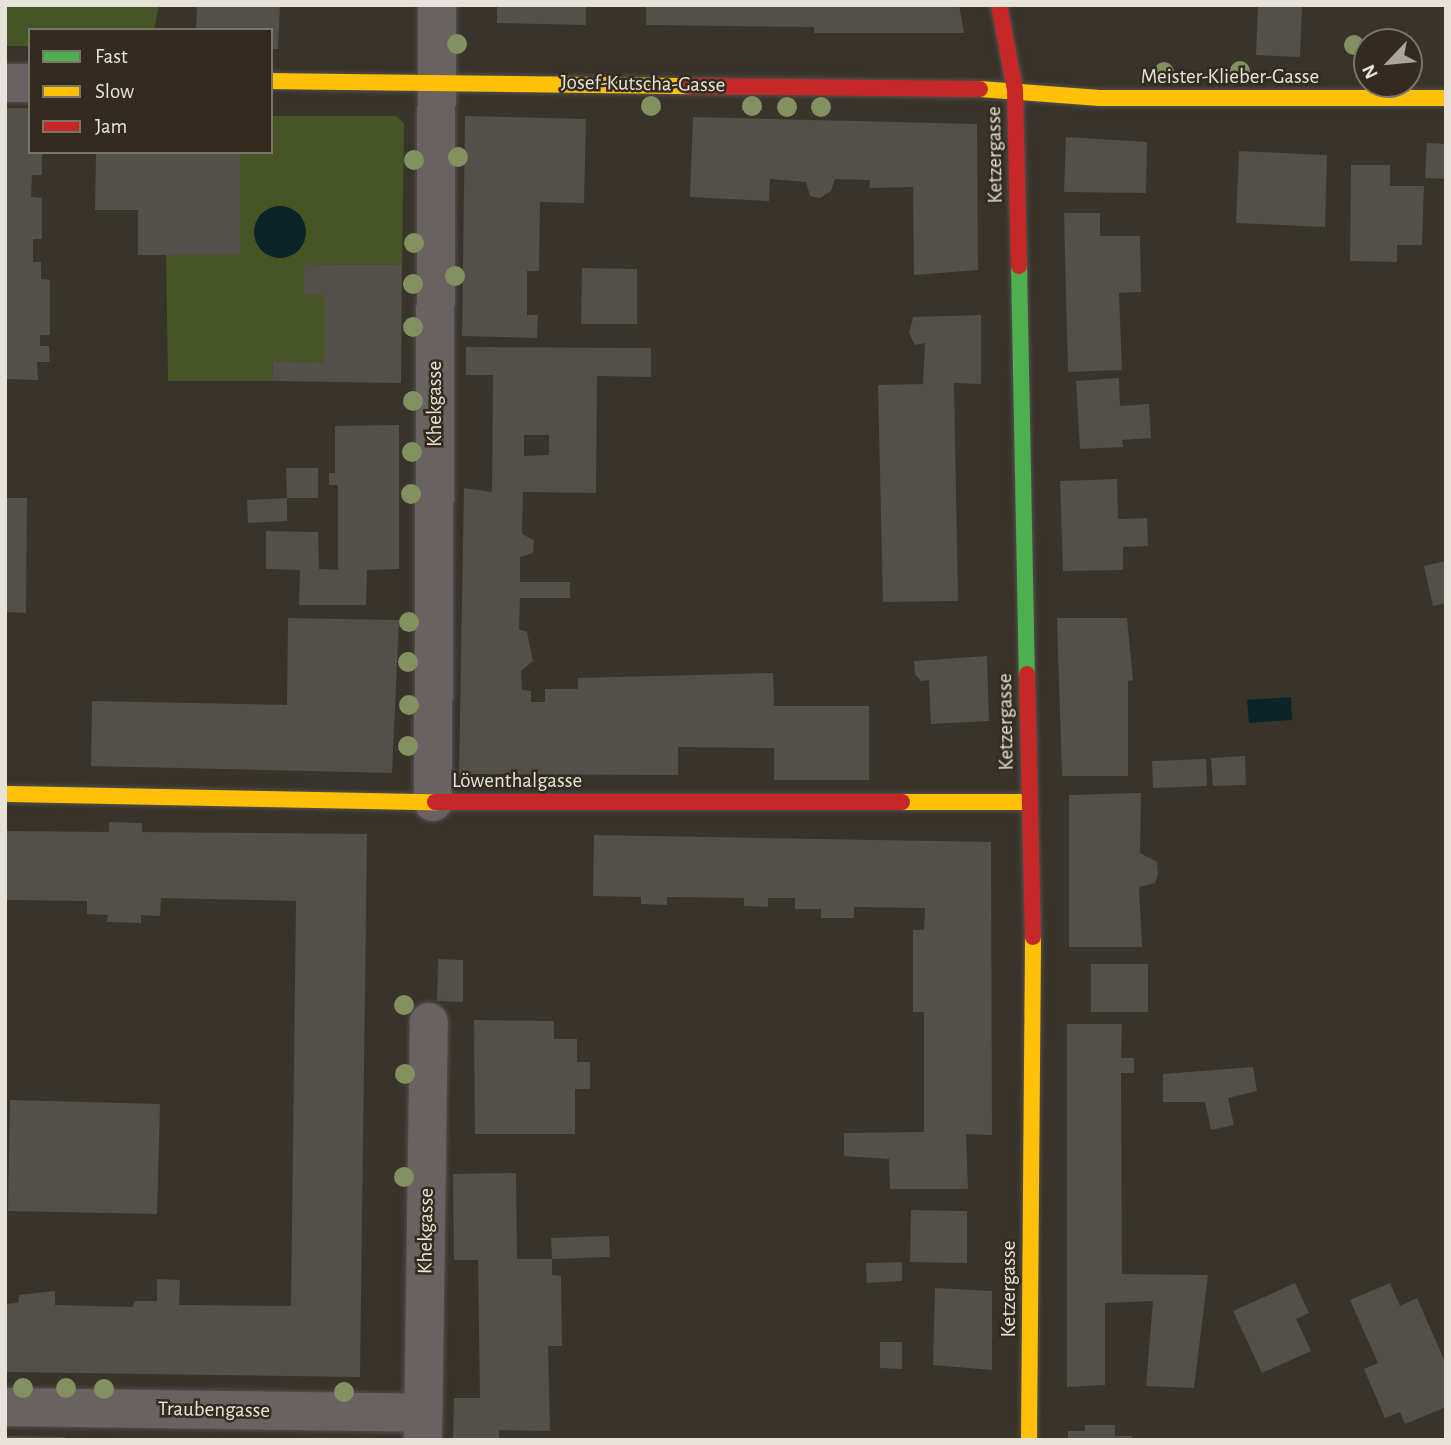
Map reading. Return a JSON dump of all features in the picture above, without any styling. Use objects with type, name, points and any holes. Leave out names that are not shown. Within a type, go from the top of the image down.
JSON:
[{"type":"street","name":"Khekgasse","points":[[433,802],[437,5]]},
{"type":"street","name":"Ketzergasse","points":[[999,5],[1015,90],[1035,1033],[1029,1440]]},
{"type":"street","name":"Josef-Kutscha-Gasse","points":[[273,82],[437,81],[1015,90]]},
{"type":"street","points":[[5,83],[28,83]]},
{"type":"street","name":"Meister-Klieber-Gasse","points":[[1015,90],[1100,97],[1446,98]]},
{"type":"street","name":"Löwenthalgasse","points":[[5,794],[433,802],[1029,802]]},
{"type":"street","name":"Khekgasse","points":[[423,1427],[429,1022]]},
{"type":"street","name":"Traubengasse","points":[[5,1407],[423,1427]]},
{"type":"green space","points":[[5,5],[159,5],[154,28],[28,28],[28,46],[5,46]]},
{"type":"green space","points":[[273,116],[396,116],[404,123],[402,265],[304,264],[304,295],[324,295],[324,362],[273,361],[272,381],[168,381],[166,255],[239,255],[240,154],[273,154]]},
{"type":"water","points":[[280,206],[299,213],[306,232],[299,251],[280,258],[261,251],[254,232],[261,213]]},
{"type":"water","points":[[1291,697],[1292,720],[1249,723],[1247,700]]},
{"type":"building","points":[[197,5],[280,5],[278,49],[273,49],[273,28],[196,28]]},
{"type":"building","points":[[497,5],[586,5],[586,25],[497,23]]},
{"type":"building","points":[[646,5],[959,5],[964,33],[814,33],[814,27],[646,25]]},
{"type":"building","points":[[1258,5],[1302,5],[1300,57],[1256,55]]},
{"type":"building","points":[[5,108],[28,108],[28,154],[42,154],[42,175],[32,175],[31,197],[42,198],[42,239],[33,239],[33,262],[41,262],[41,279],[50,280],[50,335],[40,335],[40,346],[49,346],[50,362],[37,362],[38,380],[5,379]]},
{"type":"building","points":[[465,116],[586,119],[584,203],[540,202],[539,271],[527,271],[527,315],[538,315],[537,338],[462,336]]},
{"type":"building","points":[[693,117],[977,124],[978,270],[914,275],[913,187],[869,188],[870,180],[835,179],[831,191],[820,198],[810,196],[806,182],[770,179],[769,201],[690,197]]},
{"type":"building","points":[[1066,137],[1147,142],[1146,193],[1064,192]]},
{"type":"building","points":[[1427,143],[1446,144],[1446,179],[1425,178]]},
{"type":"building","points":[[1239,151],[1327,155],[1325,227],[1236,223]]},
{"type":"building","points":[[96,154],[240,154],[240,255],[138,255],[138,210],[95,210]]},
{"type":"building","points":[[1351,165],[1390,165],[1390,186],[1424,186],[1422,245],[1397,245],[1397,262],[1350,261]]},
{"type":"building","points":[[1064,213],[1100,213],[1100,236],[1140,236],[1141,292],[1119,293],[1122,370],[1068,372]]},
{"type":"building","points":[[304,264],[402,265],[401,383],[272,381],[273,361],[324,362],[324,295],[304,295]]},
{"type":"building","points":[[582,268],[637,269],[637,324],[581,324]]},
{"type":"building","points":[[981,315],[981,384],[954,383],[958,601],[883,602],[878,385],[923,384],[925,343],[915,345],[909,333],[913,317]]},
{"type":"building","points":[[466,347],[651,348],[651,377],[597,376],[596,493],[523,492],[522,534],[534,540],[533,553],[520,557],[520,582],[570,582],[570,598],[520,598],[519,629],[527,632],[533,661],[521,671],[522,690],[531,691],[531,702],[545,702],[545,689],[578,689],[578,678],[773,673],[774,706],[869,706],[869,780],[774,780],[774,748],[678,747],[678,775],[459,774],[464,488],[492,492],[493,375],[466,375]],"holes":[[[524,435],[549,435],[549,455],[524,456]]]},
{"type":"building","points":[[1119,378],[1120,406],[1149,404],[1151,438],[1122,440],[1123,447],[1080,449],[1076,381]]},
{"type":"building","points":[[399,425],[399,569],[367,570],[366,605],[299,605],[300,570],[266,569],[266,531],[318,532],[319,569],[338,570],[338,485],[329,485],[329,473],[335,473],[335,426]]},
{"type":"building","points":[[286,468],[318,468],[318,498],[287,498]]},
{"type":"building","points":[[1117,479],[1118,519],[1147,518],[1148,546],[1123,547],[1123,570],[1063,571],[1060,481]]},
{"type":"building","points":[[5,498],[27,498],[26,613],[5,612]]},
{"type":"building","points":[[287,498],[287,521],[248,523],[247,500]]},
{"type":"building","points":[[1446,561],[1446,603],[1433,606],[1424,566]]},
{"type":"building","points":[[288,618],[399,620],[392,773],[91,766],[92,701],[287,705]]},
{"type":"building","points":[[1057,618],[1127,618],[1133,680],[1128,681],[1128,776],[1062,776]]},
{"type":"building","points":[[987,656],[989,721],[931,724],[929,680],[921,681],[915,674],[914,661]]},
{"type":"building","points":[[1245,756],[1246,785],[1213,786],[1211,758]]},
{"type":"building","points":[[1206,759],[1207,786],[1153,788],[1152,761]]},
{"type":"building","points":[[1141,793],[1140,853],[1157,862],[1158,874],[1155,883],[1139,887],[1142,947],[1069,947],[1069,795]]},
{"type":"building","points":[[109,822],[142,823],[142,832],[367,834],[360,1377],[5,1372],[5,1304],[18,1303],[19,1295],[55,1291],[55,1305],[133,1307],[134,1301],[157,1301],[157,1279],[180,1280],[179,1305],[291,1306],[296,901],[161,898],[160,916],[141,915],[141,923],[107,922],[108,915],[87,914],[87,901],[5,900],[5,831],[109,832]]},
{"type":"building","points":[[594,835],[991,842],[992,1135],[966,1134],[968,1189],[890,1189],[889,1159],[844,1156],[844,1133],[924,1132],[924,1012],[913,1012],[913,930],[924,930],[925,908],[854,907],[854,918],[821,918],[821,909],[795,909],[795,898],[768,898],[768,907],[744,906],[744,898],[667,897],[667,905],[641,904],[641,897],[593,896]]},
{"type":"building","points":[[438,959],[463,960],[463,1002],[437,1001]]},
{"type":"building","points":[[1091,964],[1148,964],[1148,1012],[1091,1012]]},
{"type":"building","points":[[474,1020],[554,1021],[554,1039],[577,1039],[577,1062],[590,1062],[590,1089],[575,1089],[575,1134],[475,1134]]},
{"type":"building","points":[[1067,1024],[1122,1024],[1121,1058],[1134,1058],[1134,1073],[1121,1073],[1122,1274],[1208,1275],[1194,1388],[1146,1386],[1153,1301],[1105,1303],[1105,1385],[1067,1387]]},
{"type":"building","points":[[1253,1067],[1257,1091],[1228,1098],[1234,1125],[1211,1130],[1205,1102],[1163,1102],[1163,1074]]},
{"type":"building","points":[[10,1100],[160,1104],[157,1214],[8,1211]]},
{"type":"building","points":[[516,1173],[517,1259],[552,1259],[552,1275],[561,1276],[562,1346],[548,1346],[550,1431],[499,1430],[499,1440],[453,1440],[454,1398],[480,1398],[478,1260],[454,1260],[453,1174]]},
{"type":"building","points":[[911,1210],[967,1211],[967,1263],[910,1262]]},
{"type":"building","points":[[609,1236],[610,1257],[552,1259],[551,1238]]},
{"type":"building","points":[[902,1262],[902,1281],[867,1283],[866,1263]]},
{"type":"building","points":[[1295,1283],[1309,1313],[1296,1319],[1311,1351],[1262,1373],[1233,1311]]},
{"type":"building","points":[[1390,1283],[1400,1306],[1417,1298],[1446,1364],[1446,1407],[1405,1424],[1400,1412],[1385,1418],[1364,1369],[1378,1363],[1350,1300]]},
{"type":"building","points":[[935,1288],[992,1291],[992,1370],[933,1365]]},
{"type":"building","points":[[880,1342],[902,1342],[902,1369],[880,1368]]},
{"type":"building","points":[[1085,1425],[1115,1425],[1115,1436],[1132,1436],[1132,1440],[1068,1440],[1068,1431],[1085,1431]]},
{"type":"building","points":[[5,1436],[65,1437],[65,1440],[5,1440]]},
{"type":"traffic: fast","points":[[1019,266],[1027,674]]},
{"type":"traffic: slow","points":[[273,81],[688,86]]},
{"type":"traffic: slow","points":[[980,89],[1100,98],[1446,98]]},
{"type":"traffic: slow","points":[[5,794],[435,802]]},
{"type":"traffic: slow","points":[[902,802],[1029,802]]},
{"type":"traffic: slow","points":[[1029,1440],[1033,937]]},
{"type":"traffic: jam","points":[[999,5],[1015,90],[1019,266]]},
{"type":"traffic: jam","points":[[688,86],[980,89]]},
{"type":"traffic: jam","points":[[1027,674],[1033,937]]},
{"type":"traffic: jam","points":[[435,802],[902,802]]}]
